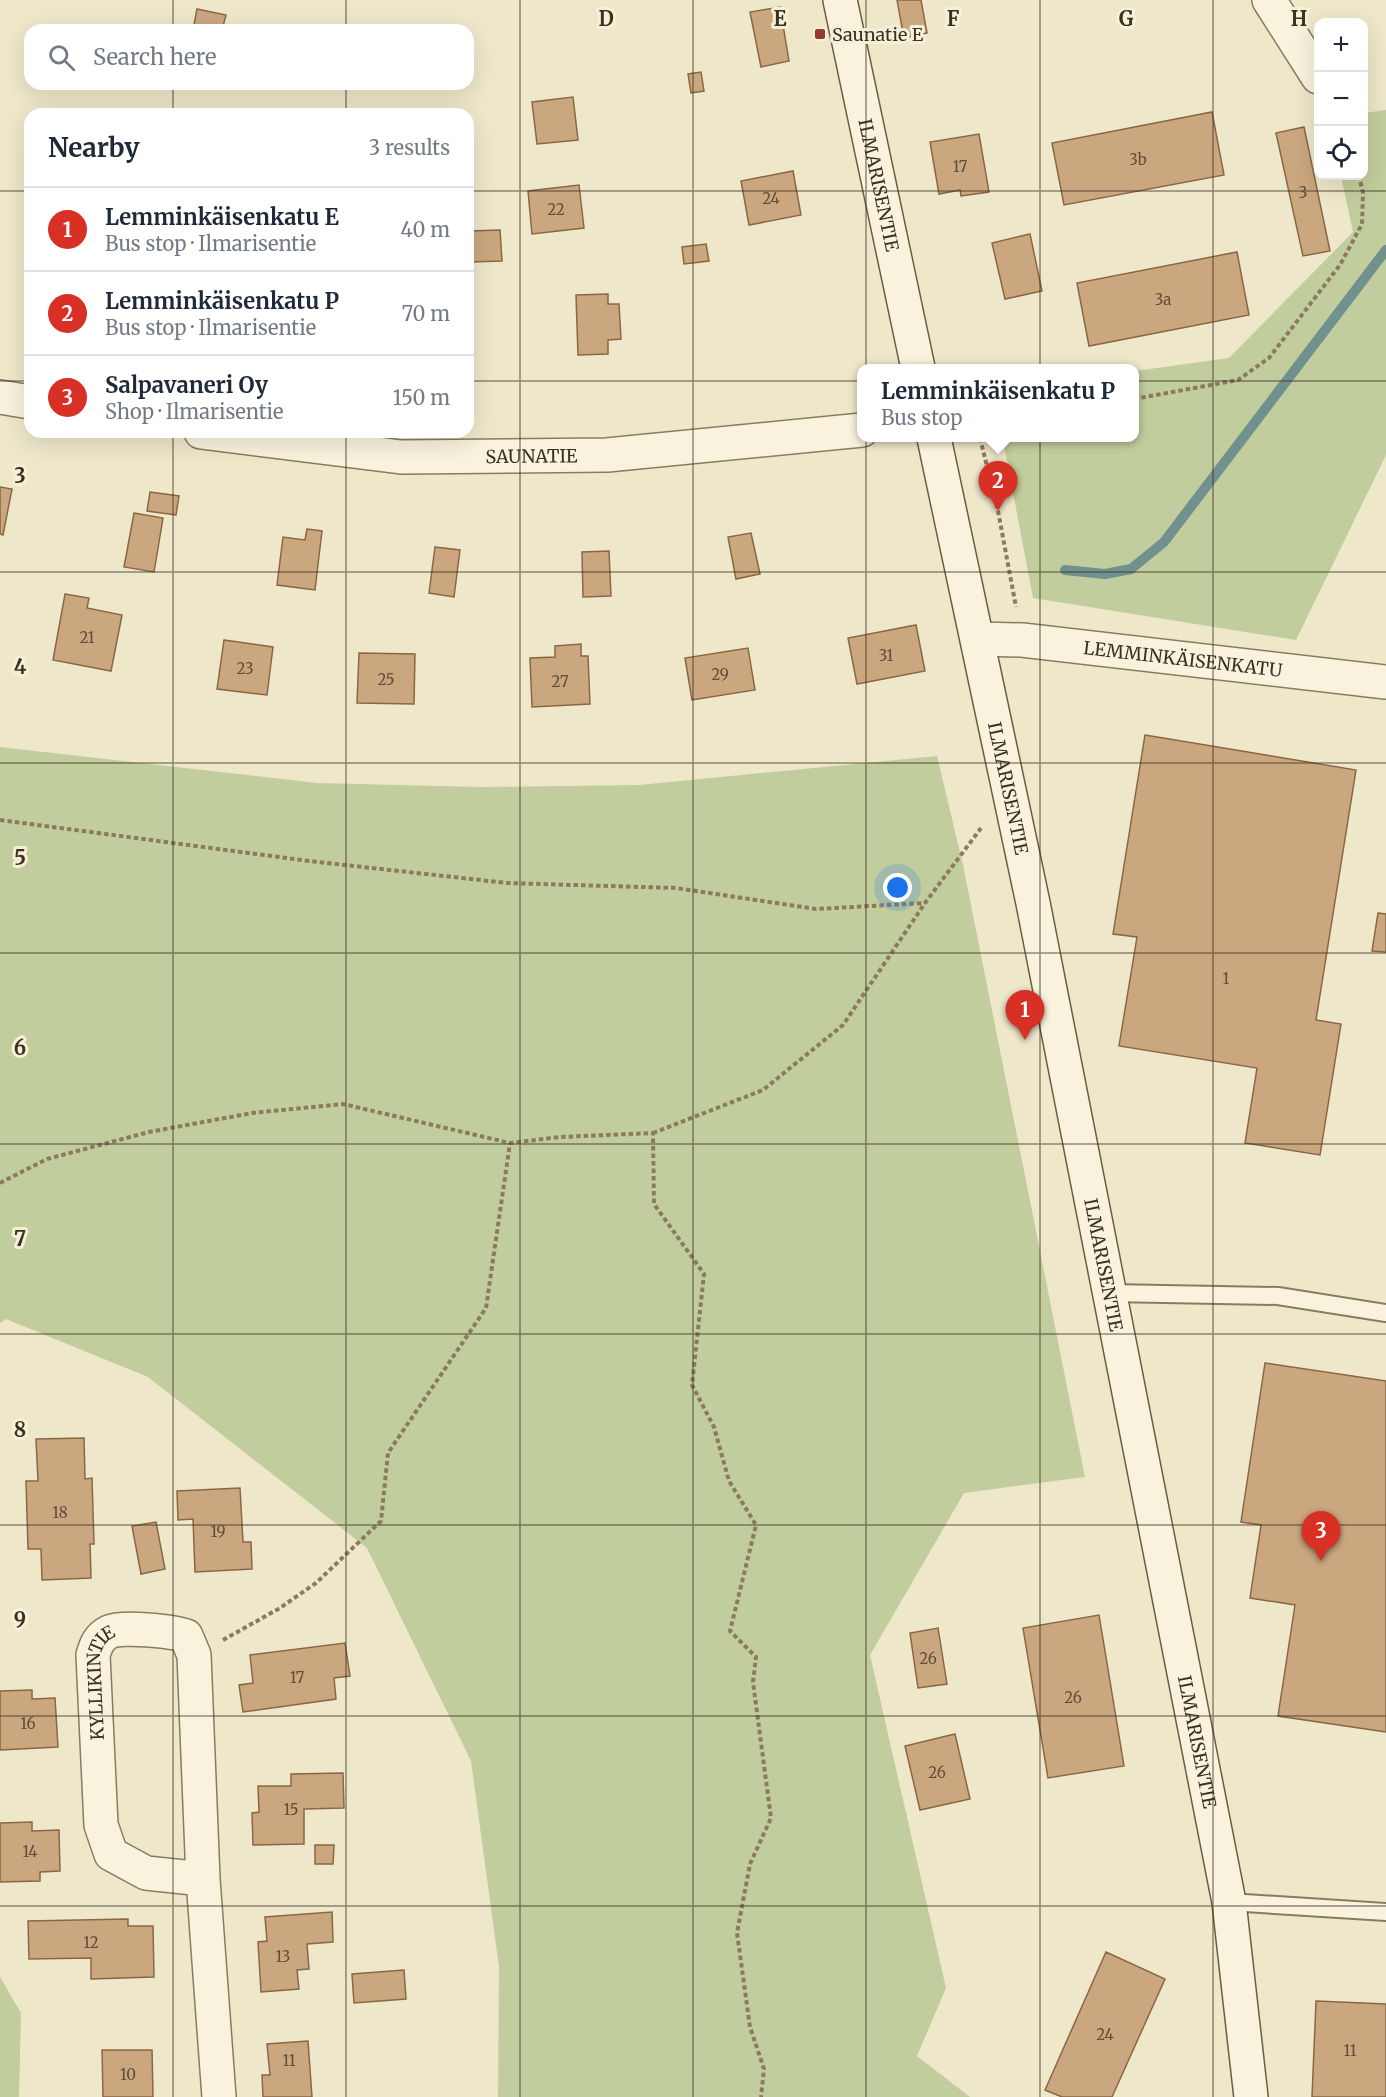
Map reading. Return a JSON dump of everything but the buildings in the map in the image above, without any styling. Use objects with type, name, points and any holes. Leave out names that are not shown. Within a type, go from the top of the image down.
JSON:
[{"type":"street","name":"ILMARISENTIE","points":[[840,0],[917,364]]},
{"type":"street","points":[[1269,0],[1315,72]]},
{"type":"street","points":[[0,397],[24,401]]},
{"type":"street","name":"SAUNATIE","points":[[252,438],[412,457],[607,455],[857,430]]},
{"type":"street","name":"ILMARISENTIE","points":[[935,442],[978,639],[1110,1293],[1229,1902],[1251,2097]]},
{"type":"street","name":"LEMMINKÄISENKATU","points":[[978,639],[1022,640],[1386,682]]},
{"type":"street","name":"KYLLIKINTIE","points":[[195,1656],[186,1636],[170,1630],[111,1631],[98,1641],[93,1655],[101,1825],[111,1854],[147,1874],[203,1879]]},
{"type":"street","points":[[195,1656],[203,1879],[219,2097]]},
{"type":"lane","points":[[1110,1293],[1278,1296],[1386,1313]]},
{"type":"lane","points":[[1229,1902],[1386,1912]]},
{"type":"path","points":[[1139,398],[1238,380],[1269,358],[1340,265],[1362,224],[1364,193],[1360,180]]},
{"type":"path","points":[[981,442],[998,511],[1022,640]]},
{"type":"path","points":[[0,820],[309,861],[507,883],[676,888],[816,909],[925,903]]},
{"type":"path","points":[[0,1183],[47,1159],[149,1132],[252,1113],[344,1104],[510,1143],[560,1137],[653,1133],[763,1090],[843,1025],[925,903],[984,824]]},
{"type":"path","points":[[653,1133],[654,1204],[704,1274],[692,1385],[714,1427],[729,1481],[756,1525],[730,1631],[756,1657],[753,1682],[771,1818],[750,1864],[737,1933],[750,2027],[764,2069],[761,2097]]},
{"type":"path","points":[[195,1656],[280,1608],[316,1583],[381,1521],[388,1454],[486,1308],[510,1143]]},
{"type":"green space","points":[[1386,110],[1386,455],[1296,640],[1033,598],[1002,442],[1139,442],[1139,370],[1229,358],[1353,232],[1342,180],[1368,180],[1368,112]]},
{"type":"green space","points":[[0,747],[317,783],[481,787],[639,785],[937,756],[963,865],[1085,1477],[964,1493],[870,1655],[946,1988],[917,2056],[970,2097],[498,2097],[499,1967],[471,1761],[367,1548],[148,1377],[6,1319],[0,1323]]},
{"type":"green space","points":[[0,1977],[21,2013],[19,2097],[0,2097]]},
{"type":"waterway","points":[[1065,570],[1105,574],[1131,569],[1164,542],[1386,250]]},
{"type":"place","name":"Saunatie E","points":[[820,34]]},
{"type":"place","name":"Lemminkäisenkatu P","points":[[998,511]]},
{"type":"place","name":"Lemminkäisenkatu E","points":[[1025,1040]]},
{"type":"place","name":"Salpavaneri Oy","points":[[1321,1561]]}]
